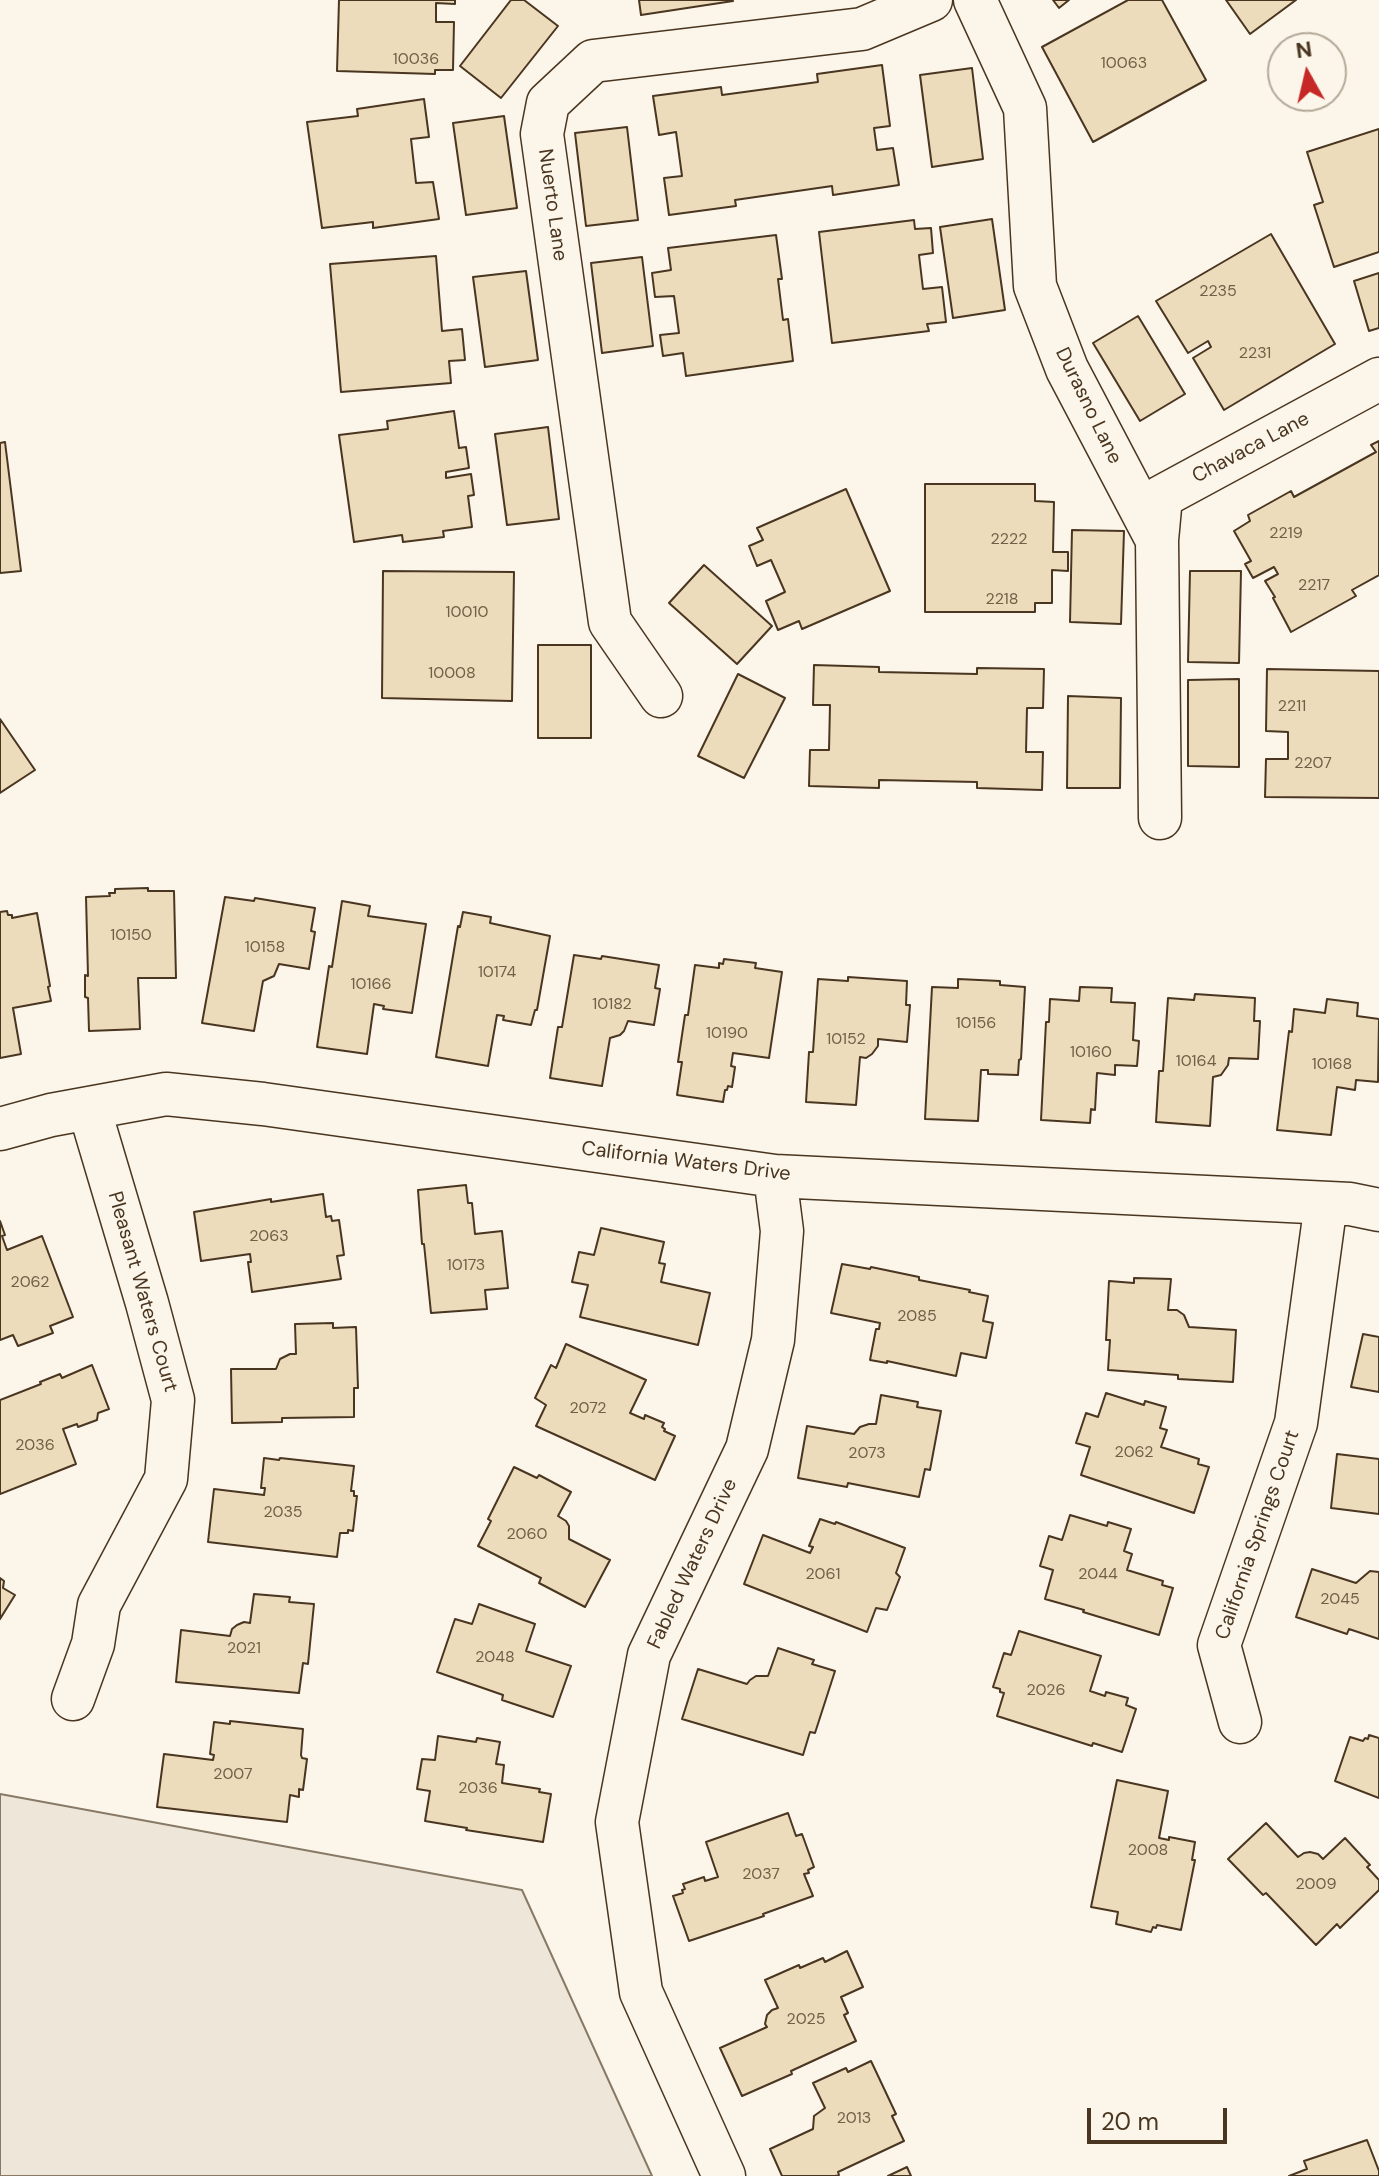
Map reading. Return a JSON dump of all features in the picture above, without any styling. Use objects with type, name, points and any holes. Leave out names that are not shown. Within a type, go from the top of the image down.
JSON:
[{"type":"street","name":"Nuerto Lane","points":[[661,696],[610,622],[542,134],[548,103],[593,61],[862,29],[931,0]]},
{"type":"street","name":"Durasno Lane","points":[[975,0],[1025,108],[1035,286],[1067,369],[1157,540],[1160,818]]},
{"type":"street","name":"Chavaca Lane","points":[[1157,540],[1161,497],[1379,379]]},
{"type":"street","name":"California Waters Drive","points":[[0,1129],[166,1094],[263,1104],[775,1176],[1350,1204],[1379,1210]]},
{"type":"street","name":"Pleasant Waters Court","points":[[73,1699],[93,1644],[99,1605],[166,1479],[173,1400],[89,1108]]},
{"type":"street","name":"Fabled Waters Drive","points":[[724,2176],[641,1992],[617,1822],[649,1655],[747,1449],[773,1340],[782,1231],[775,1176]]},
{"type":"street","name":"California Springs Court","points":[[1240,1722],[1219,1645],[1296,1423],[1326,1203]]},
{"type":"shaded area","points":[[0,1794],[522,1890],[652,2176],[0,2176]]},
{"type":"building","points":[[339,0],[455,0],[455,4],[436,3],[436,22],[454,22],[453,70],[435,70],[435,74],[337,71]]},
{"type":"building","points":[[511,0],[524,0],[558,26],[501,98],[460,66]]},
{"type":"building","points":[[639,0],[732,0],[733,1],[641,15]]},
{"type":"building","points":[[1053,0],[1069,0],[1059,8]]},
{"type":"building","points":[[1128,0],[1162,0],[1206,80],[1093,142],[1042,47]]},
{"type":"building","points":[[1226,0],[1296,0],[1250,34]]},
{"type":"building","points":[[882,65],[890,126],[874,128],[877,150],[893,148],[899,185],[833,195],[832,186],[735,200],[736,206],[669,215],[664,178],[682,176],[676,132],[659,135],[653,96],[721,87],[722,95],[818,82],[817,74]]},
{"type":"building","points":[[972,68],[983,159],[932,167],[920,75]]},
{"type":"building","points":[[424,99],[429,137],[411,139],[416,183],[433,182],[439,219],[373,228],[373,222],[322,228],[307,122],[358,116],[357,109]]},
{"type":"building","points":[[504,116],[517,208],[466,215],[453,123]]},
{"type":"building","points":[[627,127],[638,220],[586,226],[575,133]]},
{"type":"building","points":[[1379,129],[1379,252],[1334,267],[1314,205],[1323,202],[1307,152]]},
{"type":"building","points":[[992,219],[1005,310],[953,318],[940,227]]},
{"type":"building","points":[[914,220],[915,229],[931,228],[933,253],[919,255],[923,289],[942,287],[946,322],[927,324],[929,331],[832,343],[819,232]]},
{"type":"building","points":[[1271,234],[1335,344],[1224,410],[1193,358],[1211,347],[1208,341],[1188,353],[1156,301]]},
{"type":"building","points":[[776,235],[783,320],[788,319],[793,361],[686,376],[683,353],[663,356],[660,335],[679,333],[674,296],[655,297],[652,273],[671,270],[668,248]]},
{"type":"building","points":[[436,256],[442,331],[462,329],[465,360],[449,361],[451,383],[341,392],[330,264]]},
{"type":"building","points":[[642,257],[653,346],[602,353],[591,263]]},
{"type":"building","points":[[526,271],[538,360],[485,367],[473,277]]},
{"type":"building","points":[[1379,273],[1379,328],[1369,331],[1354,281]]},
{"type":"building","points":[[1138,316],[1185,394],[1140,421],[1093,343]]},
{"type":"building","points":[[454,411],[459,448],[466,447],[469,468],[446,472],[446,478],[471,474],[474,495],[468,496],[472,527],[443,531],[444,537],[403,542],[402,535],[354,542],[339,435],[388,429],[387,421]]},
{"type":"building","points":[[548,427],[559,519],[507,525],[495,434]]},
{"type":"building","points":[[1379,441],[1379,575],[1352,590],[1356,596],[1291,632],[1265,581],[1278,574],[1274,567],[1253,578],[1245,564],[1251,561],[1234,531],[1250,521],[1248,515],[1291,491],[1294,497],[1376,452],[1371,445]]},
{"type":"building","points":[[5,442],[21,571],[0,573],[0,443]]},
{"type":"building","points":[[925,484],[1035,484],[1035,501],[1054,502],[1053,552],[1068,552],[1068,571],[1052,570],[1052,603],[1035,603],[1035,612],[925,612]]},
{"type":"building","points":[[846,489],[890,591],[802,629],[799,621],[778,630],[766,601],[785,592],[771,560],[757,566],[749,546],[763,540],[757,528]]},
{"type":"building","points":[[1072,530],[1124,531],[1121,624],[1070,622]]},
{"type":"building","points":[[704,565],[772,626],[737,664],[669,603]]},
{"type":"building","points":[[383,571],[514,572],[512,701],[382,698]]},
{"type":"building","points":[[1190,571],[1241,571],[1239,663],[1188,662]]},
{"type":"building","points":[[538,645],[591,645],[591,738],[538,738]]},
{"type":"building","points":[[814,665],[879,667],[879,672],[977,674],[977,668],[1044,669],[1043,708],[1027,708],[1026,752],[1043,752],[1042,790],[977,788],[977,782],[879,780],[879,788],[809,786],[810,750],[829,750],[830,705],[813,705]]},
{"type":"building","points":[[1267,669],[1379,671],[1379,798],[1265,797],[1266,759],[1288,759],[1288,732],[1266,731]]},
{"type":"building","points":[[738,674],[785,698],[744,778],[698,756]]},
{"type":"building","points":[[1239,679],[1239,767],[1188,766],[1188,680]]},
{"type":"building","points":[[1068,696],[1121,698],[1120,788],[1067,788]]},
{"type":"building","points":[[0,719],[35,770],[0,793]]},
{"type":"building","points":[[148,888],[148,891],[174,891],[176,978],[138,978],[140,1029],[89,1031],[88,998],[85,997],[85,975],[88,976],[86,897],[110,896],[109,893],[115,893],[115,889]]},
{"type":"building","points":[[225,897],[254,901],[255,898],[315,908],[309,969],[279,964],[274,976],[263,981],[254,1031],[202,1023]]},
{"type":"building","points":[[342,901],[370,906],[368,916],[426,924],[412,1013],[383,1009],[384,1006],[374,1004],[367,1054],[317,1047]]},
{"type":"building","points":[[7,911],[12,918],[37,913],[51,1001],[13,1008],[21,1054],[0,1058],[0,912]]},
{"type":"building","points":[[463,912],[491,917],[490,923],[550,936],[537,1010],[531,1025],[503,1020],[504,1016],[497,1015],[488,1066],[436,1057]]},
{"type":"building","points":[[574,955],[659,965],[655,988],[660,989],[654,1025],[628,1021],[620,1035],[610,1038],[602,1086],[550,1078]]},
{"type":"building","points":[[724,959],[756,963],[755,968],[782,972],[769,1058],[733,1053],[731,1066],[735,1067],[732,1087],[728,1086],[725,1090],[723,1102],[677,1095],[682,1062],[678,1062],[695,965],[719,968],[719,963],[723,964]]},
{"type":"building","points":[[848,977],[907,981],[906,1005],[910,1005],[907,1042],[878,1039],[878,1046],[872,1054],[866,1058],[860,1057],[856,1105],[806,1102],[818,979],[848,981]]},
{"type":"building","points":[[958,979],[1000,981],[1000,985],[1025,987],[1018,1075],[988,1074],[988,1070],[981,1070],[978,1121],[925,1119],[932,987],[958,988]]},
{"type":"building","points":[[1080,987],[1112,988],[1111,1002],[1135,1003],[1133,1040],[1139,1041],[1137,1066],[1115,1065],[1115,1075],[1097,1073],[1095,1110],[1091,1109],[1090,1123],[1041,1120],[1050,999],[1079,1001]]},
{"type":"building","points":[[1195,994],[1255,998],[1254,1021],[1260,1021],[1258,1059],[1229,1058],[1221,1075],[1213,1077],[1210,1126],[1156,1122],[1168,998],[1194,1000]]},
{"type":"building","points":[[1327,999],[1358,1003],[1357,1016],[1379,1019],[1378,1082],[1356,1080],[1355,1090],[1337,1087],[1331,1135],[1277,1130],[1294,1009],[1325,1013]]},
{"type":"building","points":[[466,1185],[468,1203],[472,1203],[475,1234],[502,1231],[508,1288],[485,1290],[487,1309],[431,1313],[418,1190]]},
{"type":"building","points":[[323,1194],[326,1217],[331,1216],[332,1221],[339,1220],[344,1255],[337,1256],[341,1279],[252,1292],[248,1262],[251,1262],[250,1254],[201,1261],[194,1212]]},
{"type":"building","points":[[0,1221],[7,1250],[42,1236],[73,1317],[50,1326],[53,1333],[18,1346],[13,1335],[0,1340]]},
{"type":"building","points":[[601,1228],[664,1242],[659,1263],[665,1264],[661,1282],[710,1293],[698,1345],[580,1317],[588,1285],[572,1282],[579,1252],[594,1255]]},
{"type":"building","points":[[842,1264],[919,1277],[919,1280],[988,1296],[983,1321],[993,1323],[986,1358],[961,1353],[956,1376],[870,1360],[880,1323],[831,1313]]},
{"type":"building","points":[[1134,1278],[1171,1279],[1168,1310],[1177,1310],[1184,1315],[1189,1327],[1236,1330],[1233,1382],[1108,1370],[1109,1281],[1134,1283]]},
{"type":"building","points":[[333,1323],[333,1328],[356,1327],[358,1388],[354,1388],[354,1417],[282,1418],[282,1422],[232,1423],[231,1369],[276,1369],[280,1359],[296,1354],[295,1324]]},
{"type":"building","points":[[1363,1334],[1379,1337],[1379,1392],[1351,1387]]},
{"type":"building","points":[[566,1344],[646,1380],[630,1413],[664,1423],[664,1431],[675,1436],[655,1480],[536,1426],[546,1405],[535,1398],[551,1365],[556,1368]]},
{"type":"building","points":[[92,1365],[109,1409],[98,1413],[97,1420],[63,1429],[76,1464],[0,1494],[0,1400],[60,1374],[62,1378]]},
{"type":"building","points":[[1106,1393],[1144,1405],[1145,1401],[1166,1407],[1160,1428],[1167,1430],[1161,1447],[1199,1459],[1198,1464],[1209,1467],[1194,1513],[1081,1475],[1090,1447],[1076,1443],[1086,1413],[1098,1417]]},
{"type":"building","points":[[881,1395],[918,1402],[917,1407],[941,1411],[930,1470],[925,1469],[919,1497],[848,1483],[847,1487],[798,1478],[807,1426],[854,1434],[860,1427],[876,1424]]},
{"type":"building","points":[[1337,1454],[1379,1459],[1379,1514],[1331,1508]]},
{"type":"building","points":[[264,1458],[354,1466],[351,1491],[357,1496],[353,1531],[340,1533],[337,1557],[208,1542],[214,1489],[264,1495],[265,1488],[261,1488]]},
{"type":"building","points":[[514,1467],[537,1478],[539,1475],[571,1492],[558,1516],[569,1526],[569,1539],[610,1560],[585,1607],[539,1583],[541,1578],[478,1546]]},
{"type":"building","points":[[1070,1515],[1107,1526],[1108,1522],[1131,1529],[1124,1551],[1132,1554],[1127,1570],[1163,1581],[1162,1585],[1173,1588],[1159,1635],[1045,1599],[1053,1570],[1040,1566],[1049,1536],[1062,1540]]},
{"type":"building","points":[[820,1519],[905,1548],[896,1573],[900,1577],[887,1610],[876,1608],[867,1632],[744,1584],[763,1535],[810,1553],[813,1547],[809,1546]]},
{"type":"building","points":[[1312,1569],[1356,1583],[1370,1571],[1379,1572],[1379,1639],[1349,1629],[1347,1634],[1296,1617]]},
{"type":"building","points":[[0,1578],[4,1581],[3,1588],[15,1595],[0,1619]]},
{"type":"building","points":[[254,1594],[290,1597],[289,1602],[314,1604],[308,1664],[303,1663],[299,1693],[176,1682],[181,1630],[230,1636],[237,1625],[250,1623]]},
{"type":"building","points":[[479,1604],[535,1624],[526,1651],[571,1666],[553,1717],[502,1700],[503,1695],[437,1672],[455,1619],[472,1624]]},
{"type":"building","points":[[1019,1631],[1101,1656],[1090,1691],[1128,1698],[1126,1705],[1136,1709],[1122,1752],[1093,1743],[1092,1746],[997,1716],[1004,1693],[993,1687],[1004,1653],[1011,1655]]},
{"type":"building","points":[[778,1648],[835,1671],[815,1733],[810,1732],[803,1755],[682,1719],[698,1669],[747,1684],[756,1676],[768,1676]]},
{"type":"building","points":[[230,1721],[303,1729],[301,1755],[307,1759],[303,1790],[299,1789],[299,1797],[290,1795],[287,1822],[157,1807],[164,1754],[213,1760],[214,1755],[210,1754],[214,1722],[230,1724]]},
{"type":"building","points":[[1369,1735],[1379,1738],[1379,1798],[1335,1781],[1350,1737],[1363,1741]]},
{"type":"building","points":[[438,1736],[500,1742],[496,1764],[504,1765],[502,1783],[540,1789],[539,1792],[551,1794],[543,1842],[425,1821],[430,1791],[417,1789],[422,1759],[435,1760]]},
{"type":"building","points":[[1117,1780],[1168,1791],[1159,1838],[1195,1842],[1192,1860],[1195,1860],[1181,1930],[1157,1925],[1151,1932],[1116,1924],[1118,1912],[1091,1907]]},
{"type":"building","points":[[788,1813],[796,1836],[802,1834],[814,1867],[804,1874],[813,1896],[689,1941],[673,1896],[683,1893],[683,1884],[704,1877],[705,1881],[718,1877],[706,1842]]},
{"type":"building","points":[[1266,1823],[1298,1857],[1310,1852],[1323,1859],[1345,1838],[1370,1865],[1367,1867],[1379,1880],[1379,1890],[1340,1928],[1337,1924],[1316,1945],[1228,1859]]},
{"type":"building","points":[[847,1951],[863,1987],[841,1997],[848,2013],[844,2015],[856,2041],[742,2096],[720,2048],[767,2027],[767,2015],[778,2008],[765,1980],[799,1965],[800,1968],[823,1958],[825,1962]]},
{"type":"building","points":[[871,2061],[896,2114],[892,2116],[904,2141],[838,2172],[839,2175],[782,2176],[770,2149],[813,2129],[814,2116],[825,2108],[813,2083]]},
{"type":"building","points":[[1367,2140],[1379,2176],[1289,2176],[1307,2169],[1304,2161]]},
{"type":"building","points":[[907,2167],[911,2176],[888,2176]]}]
